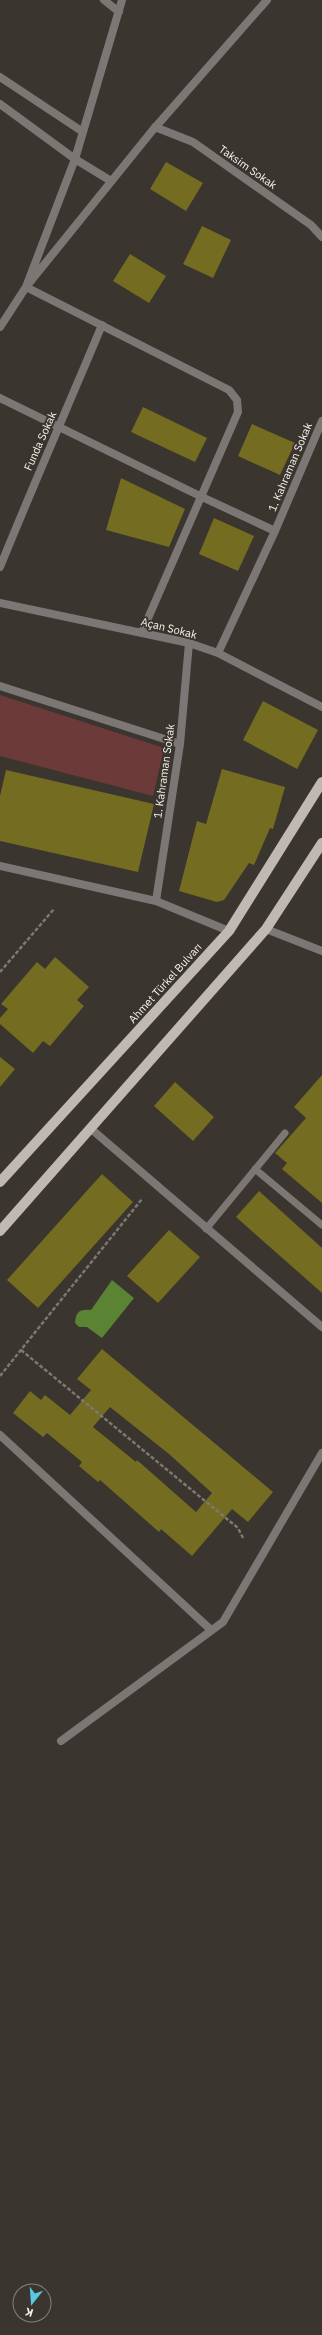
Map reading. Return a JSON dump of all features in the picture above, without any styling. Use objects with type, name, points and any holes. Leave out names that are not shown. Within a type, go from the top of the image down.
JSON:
[{"type":"main road","name":"Ahmet Türkel Bulvarı","points":[[0,1182],[229,931],[322,782]]},
{"type":"main road","points":[[0,1231],[90,1128],[149,1064],[266,929],[322,843]]},
{"type":"street","points":[[104,0],[119,12]]},
{"type":"street","points":[[26,287],[76,159],[122,0]]},
{"type":"street","points":[[0,327],[26,287],[155,127],[267,0]]},
{"type":"street","points":[[0,77],[83,132]]},
{"type":"street","points":[[0,104],[76,159],[111,181]]},
{"type":"street","name":"Taksim Sokak","points":[[155,127],[193,142],[311,225],[322,236]]},
{"type":"street","points":[[26,287],[229,390],[237,400],[238,412],[142,632]]},
{"type":"street","name":"Funda Sokak","points":[[0,567],[45,454],[59,426],[102,325]]},
{"type":"street","points":[[0,398],[202,497],[276,531]]},
{"type":"street","name":"1. Kahraman Sokak","points":[[218,653],[276,531],[322,421]]},
{"type":"street","name":"Açan Sokak","points":[[0,603],[189,643],[218,653],[322,706]]},
{"type":"street","name":"1. Kahraman Sokak","points":[[156,901],[180,744],[189,643]]},
{"type":"street","points":[[0,686],[180,744]]},
{"type":"street","points":[[0,866],[156,901],[229,931]]},
{"type":"street","points":[[266,929],[322,951]]},
{"type":"street","points":[[90,1128],[322,1328]]},
{"type":"street","points":[[0,1435],[211,1630]]},
{"type":"street","points":[[62,1741],[223,1622],[322,1453]]},
{"type":"lane","points":[[206,1229],[285,1133]]},
{"type":"lane","points":[[255,1169],[322,1225]]},
{"type":"path","points":[[0,972],[54,909]]},
{"type":"path","points":[[0,1376],[142,1199]]},
{"type":"path","points":[[21,1350],[238,1528],[242,1538]]},
{"type":"shaded area","points":[[0,695],[164,748],[153,796],[0,756]]},
{"type":"shaded area","points":[[112,1280],[134,1298],[102,1338],[87,1327],[79,1327],[75,1323],[76,1316],[81,1311],[91,1310]]},
{"type":"building","points":[[166,162],[203,183],[186,211],[150,189]]},
{"type":"building","points":[[202,226],[231,240],[213,278],[183,264]]},
{"type":"building","points":[[130,254],[166,276],[149,303],[113,281]]},
{"type":"building","points":[[143,407],[207,438],[195,462],[131,432]]},
{"type":"building","points":[[252,424],[295,443],[280,475],[238,456]]},
{"type":"building","points":[[121,478],[185,509],[169,547],[106,530]]},
{"type":"building","points":[[214,518],[254,536],[238,571],[199,554]]},
{"type":"building","points":[[263,701],[318,730],[297,769],[243,740]]},
{"type":"building","points":[[222,769],[285,787],[273,829],[270,828],[254,865],[249,863],[224,900],[217,902],[179,891],[197,821],[206,824]]},
{"type":"building","points":[[6,770],[154,804],[138,872],[0,841],[0,796]]},
{"type":"building","points":[[55,957],[89,987],[77,1000],[84,1006],[50,1046],[43,1041],[33,1053],[0,1024],[0,1018],[8,1009],[1,1004],[37,962],[45,969]]},
{"type":"building","points":[[0,1057],[15,1069],[0,1087]]},
{"type":"building","points":[[322,1075],[322,1203],[282,1169],[287,1163],[275,1153],[306,1118],[294,1107]]},
{"type":"building","points":[[175,1082],[214,1117],[193,1141],[154,1106]]},
{"type":"building","points":[[102,1174],[133,1202],[38,1308],[7,1280]]},
{"type":"building","points":[[259,1191],[322,1248],[322,1293],[236,1217]]},
{"type":"building","points":[[169,1230],[200,1257],[158,1303],[127,1276]]},
{"type":"building","points":[[102,1349],[273,1492],[248,1522],[232,1509],[192,1556],[161,1529],[159,1532],[100,1480],[98,1482],[79,1466],[82,1462],[47,1433],[43,1437],[13,1413],[30,1391],[41,1400],[45,1395],[70,1415],[91,1390],[77,1379]],"holes":[[[110,1407],[169,1454],[212,1493],[196,1512],[137,1460],[136,1462],[93,1427]]]}]
